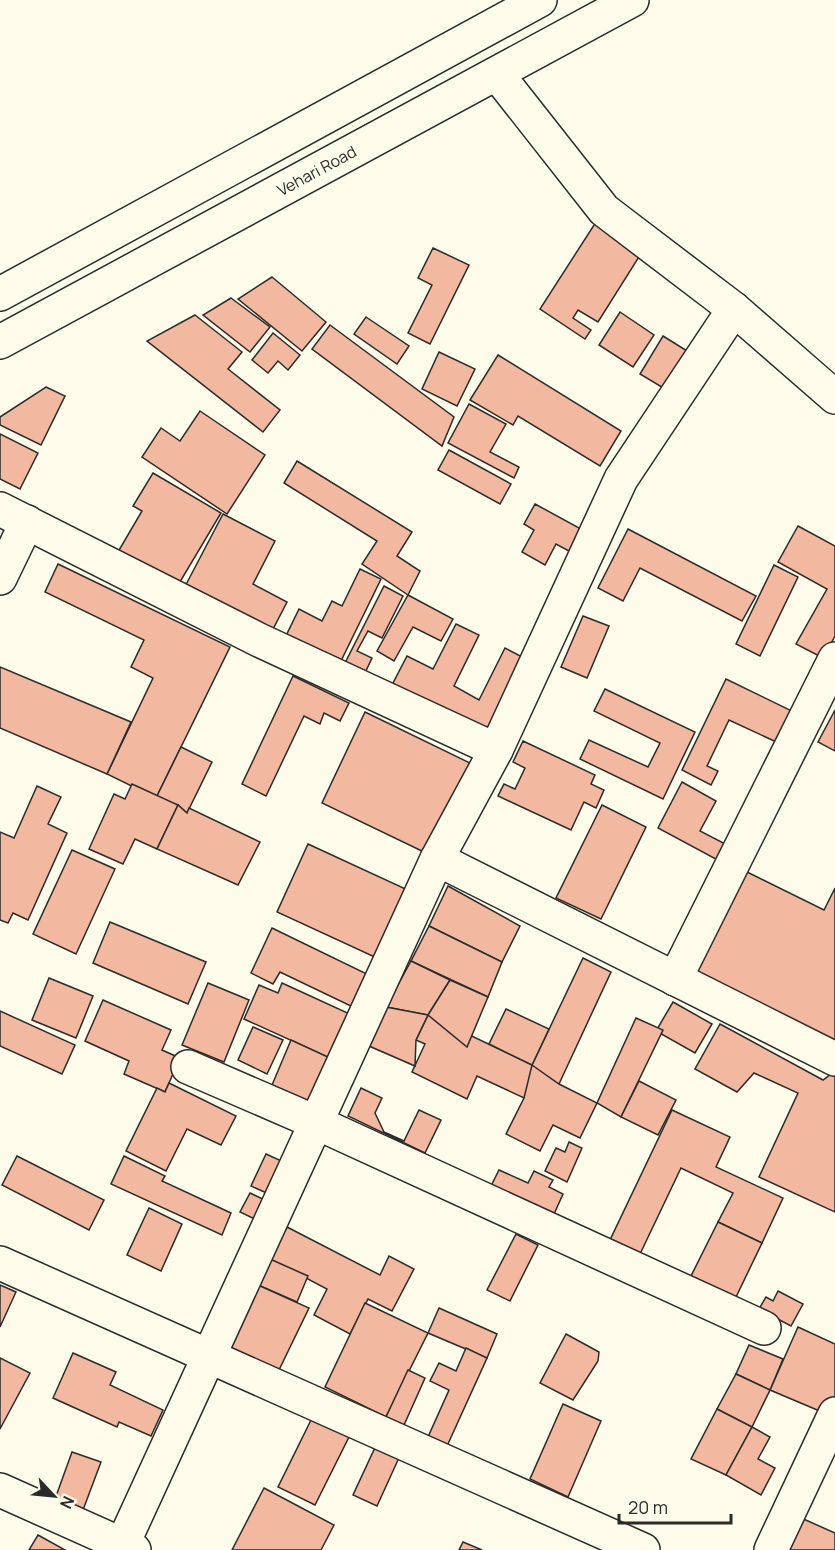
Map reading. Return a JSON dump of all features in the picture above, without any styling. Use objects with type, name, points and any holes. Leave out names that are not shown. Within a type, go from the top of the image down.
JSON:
[{"type":"street","points":[[0,294],[540,0]]},
{"type":"street","name":"Vehari Road","points":[[0,342],[632,0]]},
{"type":"street","points":[[496,74],[604,210],[734,309],[835,397]]},
{"type":"street","points":[[0,1490],[126,1548],[207,1356],[315,1122],[437,859],[496,750],[621,479],[734,309]]},
{"type":"street","points":[[0,578],[13,516],[259,640],[496,750]]},
{"type":"street","points":[[675,978],[835,659]]},
{"type":"street","points":[[437,859],[835,1059]]},
{"type":"street","points":[[188,1067],[315,1122],[764,1328]]},
{"type":"street","points":[[0,1263],[644,1550]]},
{"type":"street","points":[[771,1550],[835,1414]]},
{"type":"building","points":[[596,222],[642,252],[598,322],[578,310],[573,318],[591,330],[585,339],[540,309]]},
{"type":"building","points":[[433,248],[469,265],[430,344],[408,333],[432,285],[418,278]]},
{"type":"building","points":[[272,277],[326,322],[302,351],[238,299]]},
{"type":"building","points":[[231,298],[270,327],[250,352],[203,315]]},
{"type":"building","points":[[620,312],[654,335],[633,367],[599,345]]},
{"type":"building","points":[[195,315],[242,352],[228,369],[280,410],[263,432],[147,341]]},
{"type":"building","points":[[366,317],[409,346],[397,364],[354,334]]},
{"type":"building","points":[[330,325],[454,417],[442,446],[312,349]]},
{"type":"building","points":[[273,333],[300,355],[288,370],[278,361],[268,373],[252,360]]},
{"type":"building","points":[[663,336],[692,354],[670,392],[640,374]]},
{"type":"building","points":[[439,352],[475,369],[457,406],[422,389]]},
{"type":"building","points":[[498,355],[621,431],[600,466],[518,416],[513,425],[470,400]]},
{"type":"building","points":[[46,387],[65,396],[41,445],[0,425],[0,417]]},
{"type":"building","points":[[469,404],[506,424],[490,452],[519,467],[514,478],[448,443]]},
{"type":"building","points":[[200,411],[265,455],[227,514],[142,457],[161,428],[180,441]]},
{"type":"building","points":[[0,434],[38,453],[20,489],[0,479]]},
{"type":"building","points":[[449,450],[511,484],[500,504],[438,470]]},
{"type":"building","points":[[297,461],[412,532],[397,556],[420,571],[408,595],[362,564],[377,541],[284,483]]},
{"type":"building","points":[[153,473],[221,513],[174,592],[115,557],[142,511],[133,506]]},
{"type":"building","points":[[535,504],[592,535],[580,557],[556,544],[545,565],[522,552],[534,530],[524,524]]},
{"type":"building","points":[[223,514],[275,541],[253,584],[287,602],[272,631],[181,594]]},
{"type":"building","points":[[798,526],[835,546],[835,636],[823,658],[796,644],[827,589],[778,562]]},
{"type":"building","points":[[628,529],[756,596],[742,621],[640,568],[623,601],[598,588]]},
{"type":"building","points":[[58,564],[230,647],[156,798],[107,774],[153,678],[131,667],[144,640],[45,592]]},
{"type":"building","points":[[774,565],[798,577],[760,656],[736,644]]},
{"type":"building","points":[[360,569],[381,579],[338,667],[284,640],[299,609],[322,621],[332,601],[342,606]]},
{"type":"building","points":[[384,586],[403,596],[382,638],[368,631],[357,651],[372,658],[363,677],[343,667]]},
{"type":"building","points":[[408,595],[453,619],[441,641],[413,627],[394,661],[377,651]]},
{"type":"building","points":[[583,616],[609,626],[587,678],[561,667]]},
{"type":"building","points":[[456,624],[479,635],[454,686],[479,700],[505,648],[530,661],[491,737],[391,687],[407,656],[433,669]]},
{"type":"building","points":[[0,667],[131,722],[107,774],[0,728]]},
{"type":"building","points":[[293,676],[349,703],[340,721],[324,713],[320,724],[304,716],[266,796],[242,784]]},
{"type":"building","points":[[726,679],[800,715],[785,746],[729,720],[707,766],[718,771],[711,785],[682,770]]},
{"type":"building","points":[[605,689],[695,732],[663,799],[580,759],[589,740],[648,767],[660,743],[594,711]]},
{"type":"building","points":[[835,710],[835,751],[818,742]]},
{"type":"building","points":[[365,712],[472,764],[428,854],[322,803]]},
{"type":"building","points":[[523,741],[595,775],[591,784],[604,790],[596,808],[584,802],[571,830],[498,796],[504,784],[515,789],[525,768],[513,762]]},
{"type":"building","points":[[181,747],[212,762],[187,813],[178,805],[156,798]]},
{"type":"building","points":[[682,782],[716,801],[700,831],[733,848],[725,864],[658,828]]},
{"type":"building","points":[[132,784],[178,805],[157,849],[135,839],[123,864],[89,849],[114,794],[125,799]]},
{"type":"building","points":[[37,786],[61,797],[48,824],[67,833],[28,920],[13,913],[8,923],[0,920],[0,832],[14,838]]},
{"type":"building","points":[[178,805],[187,813],[189,808],[260,842],[238,885],[157,849]]},
{"type":"building","points":[[602,805],[646,827],[601,919],[556,898]]},
{"type":"building","points":[[308,844],[410,891],[379,959],[277,912]]},
{"type":"building","points":[[72,850],[115,869],[76,954],[33,934]]},
{"type":"building","points":[[743,870],[824,910],[835,888],[835,1048],[691,977]]},
{"type":"building","points":[[448,886],[520,926],[502,962],[429,926]]},
{"type":"building","points":[[110,922],[206,962],[188,1004],[93,963]]},
{"type":"building","points":[[429,926],[502,962],[488,997],[411,961]]},
{"type":"building","points":[[272,928],[371,976],[355,1008],[280,972],[273,984],[251,973]]},
{"type":"building","points":[[583,958],[611,972],[559,1084],[524,1098],[477,1076],[467,1099],[412,1072],[425,1044],[416,1040],[428,1015],[532,1065]]},
{"type":"building","points":[[411,961],[450,980],[428,1015],[386,1007]]},
{"type":"building","points":[[49,978],[93,996],[76,1038],[32,1020]]},
{"type":"building","points":[[450,980],[488,997],[467,1047],[428,1015]]},
{"type":"building","points":[[208,983],[249,1000],[224,1062],[182,1045]]},
{"type":"building","points":[[282,983],[352,1015],[332,1059],[244,1019],[259,985],[278,993]]},
{"type":"building","points":[[103,1000],[171,1030],[162,1050],[180,1058],[165,1092],[124,1074],[129,1061],[85,1041]]},
{"type":"building","points":[[673,1002],[712,1024],[695,1053],[656,1031]]},
{"type":"building","points":[[386,1007],[428,1015],[416,1040],[415,1066],[369,1046]]},
{"type":"building","points":[[506,1009],[549,1029],[532,1065],[489,1044]]},
{"type":"building","points":[[0,1011],[75,1045],[62,1074],[0,1046]]},
{"type":"building","points":[[636,1018],[663,1030],[621,1117],[597,1103]]},
{"type":"building","points":[[720,1024],[823,1080],[835,1071],[835,1212],[759,1177],[798,1093],[754,1073],[737,1092],[695,1069]]},
{"type":"building","points":[[253,1027],[283,1040],[267,1074],[238,1060]]},
{"type":"building","points":[[291,1040],[330,1058],[311,1102],[272,1085]]},
{"type":"building","points":[[532,1065],[559,1084],[597,1103],[580,1138],[553,1125],[540,1151],[506,1134],[524,1098]]},
{"type":"building","points":[[639,1081],[676,1100],[658,1135],[621,1117]]},
{"type":"building","points":[[169,1083],[236,1116],[221,1145],[187,1129],[166,1171],[126,1151],[157,1088],[165,1092]]},
{"type":"building","points":[[361,1088],[382,1098],[375,1113],[384,1132],[404,1141],[419,1110],[441,1120],[425,1153],[348,1116]]},
{"type":"building","points":[[672,1110],[730,1137],[716,1167],[783,1198],[762,1243],[718,1222],[733,1193],[681,1168],[640,1254],[610,1240]]},
{"type":"building","points":[[569,1142],[582,1148],[567,1182],[545,1171],[556,1148],[565,1152]]},
{"type":"building","points":[[266,1154],[286,1163],[271,1195],[251,1186]]},
{"type":"building","points":[[17,1156],[104,1200],[89,1230],[2,1185]]},
{"type":"building","points":[[124,1156],[165,1176],[162,1181],[231,1213],[222,1235],[111,1184]]},
{"type":"building","points":[[499,1170],[528,1183],[534,1171],[553,1180],[549,1187],[563,1194],[554,1214],[491,1186]]},
{"type":"building","points":[[250,1193],[271,1203],[261,1222],[240,1212]]},
{"type":"building","points":[[149,1208],[182,1224],[161,1271],[127,1255]]},
{"type":"building","points":[[718,1222],[762,1243],[736,1297],[691,1276]]},
{"type":"building","points":[[287,1227],[380,1275],[389,1256],[414,1269],[392,1311],[368,1299],[350,1334],[314,1315],[327,1289],[270,1259]]},
{"type":"building","points":[[516,1234],[538,1245],[510,1301],[487,1290]]},
{"type":"building","points":[[270,1259],[308,1276],[297,1302],[258,1285]]},
{"type":"building","points":[[0,1285],[16,1292],[0,1327]]},
{"type":"building","points":[[258,1285],[309,1308],[278,1372],[230,1348]]},
{"type":"building","points":[[778,1291],[803,1304],[791,1326],[759,1309],[766,1297],[773,1301]]},
{"type":"building","points":[[365,1303],[428,1333],[386,1417],[325,1387]]},
{"type":"building","points":[[439,1308],[497,1334],[487,1358],[428,1333]]},
{"type":"building","points":[[798,1327],[835,1344],[835,1401],[829,1415],[770,1390]]},
{"type":"building","points":[[566,1334],[599,1352],[598,1361],[573,1400],[540,1383]]},
{"type":"building","points":[[749,1345],[783,1359],[770,1390],[736,1374]]},
{"type":"building","points":[[466,1348],[487,1358],[447,1446],[428,1437],[449,1390],[430,1381],[439,1363],[456,1371]]},
{"type":"building","points":[[73,1353],[116,1372],[110,1385],[163,1410],[151,1436],[119,1422],[117,1427],[53,1398]]},
{"type":"building","points":[[0,1358],[30,1373],[0,1429]]},
{"type":"building","points":[[408,1370],[425,1378],[404,1425],[386,1417]]},
{"type":"building","points":[[736,1374],[770,1390],[752,1427],[717,1409]]},
{"type":"building","points":[[563,1404],[601,1421],[568,1497],[530,1479]]},
{"type":"building","points":[[717,1409],[752,1427],[726,1475],[691,1459]]},
{"type":"building","points":[[316,1410],[353,1429],[315,1505],[278,1487]]},
{"type":"building","points":[[752,1427],[770,1437],[758,1459],[775,1468],[761,1495],[726,1475]]},
{"type":"building","points":[[379,1439],[403,1449],[377,1506],[353,1495]]},
{"type":"building","points":[[72,1452],[101,1462],[83,1510],[55,1499]]},
{"type":"building","points":[[264,1488],[334,1525],[321,1550],[232,1550]]},
{"type":"building","points":[[799,1517],[835,1533],[835,1550],[785,1550]]},
{"type":"building","points":[[38,1535],[65,1550],[29,1550]]},
{"type":"building","points":[[463,1542],[482,1550],[459,1550]]}]
